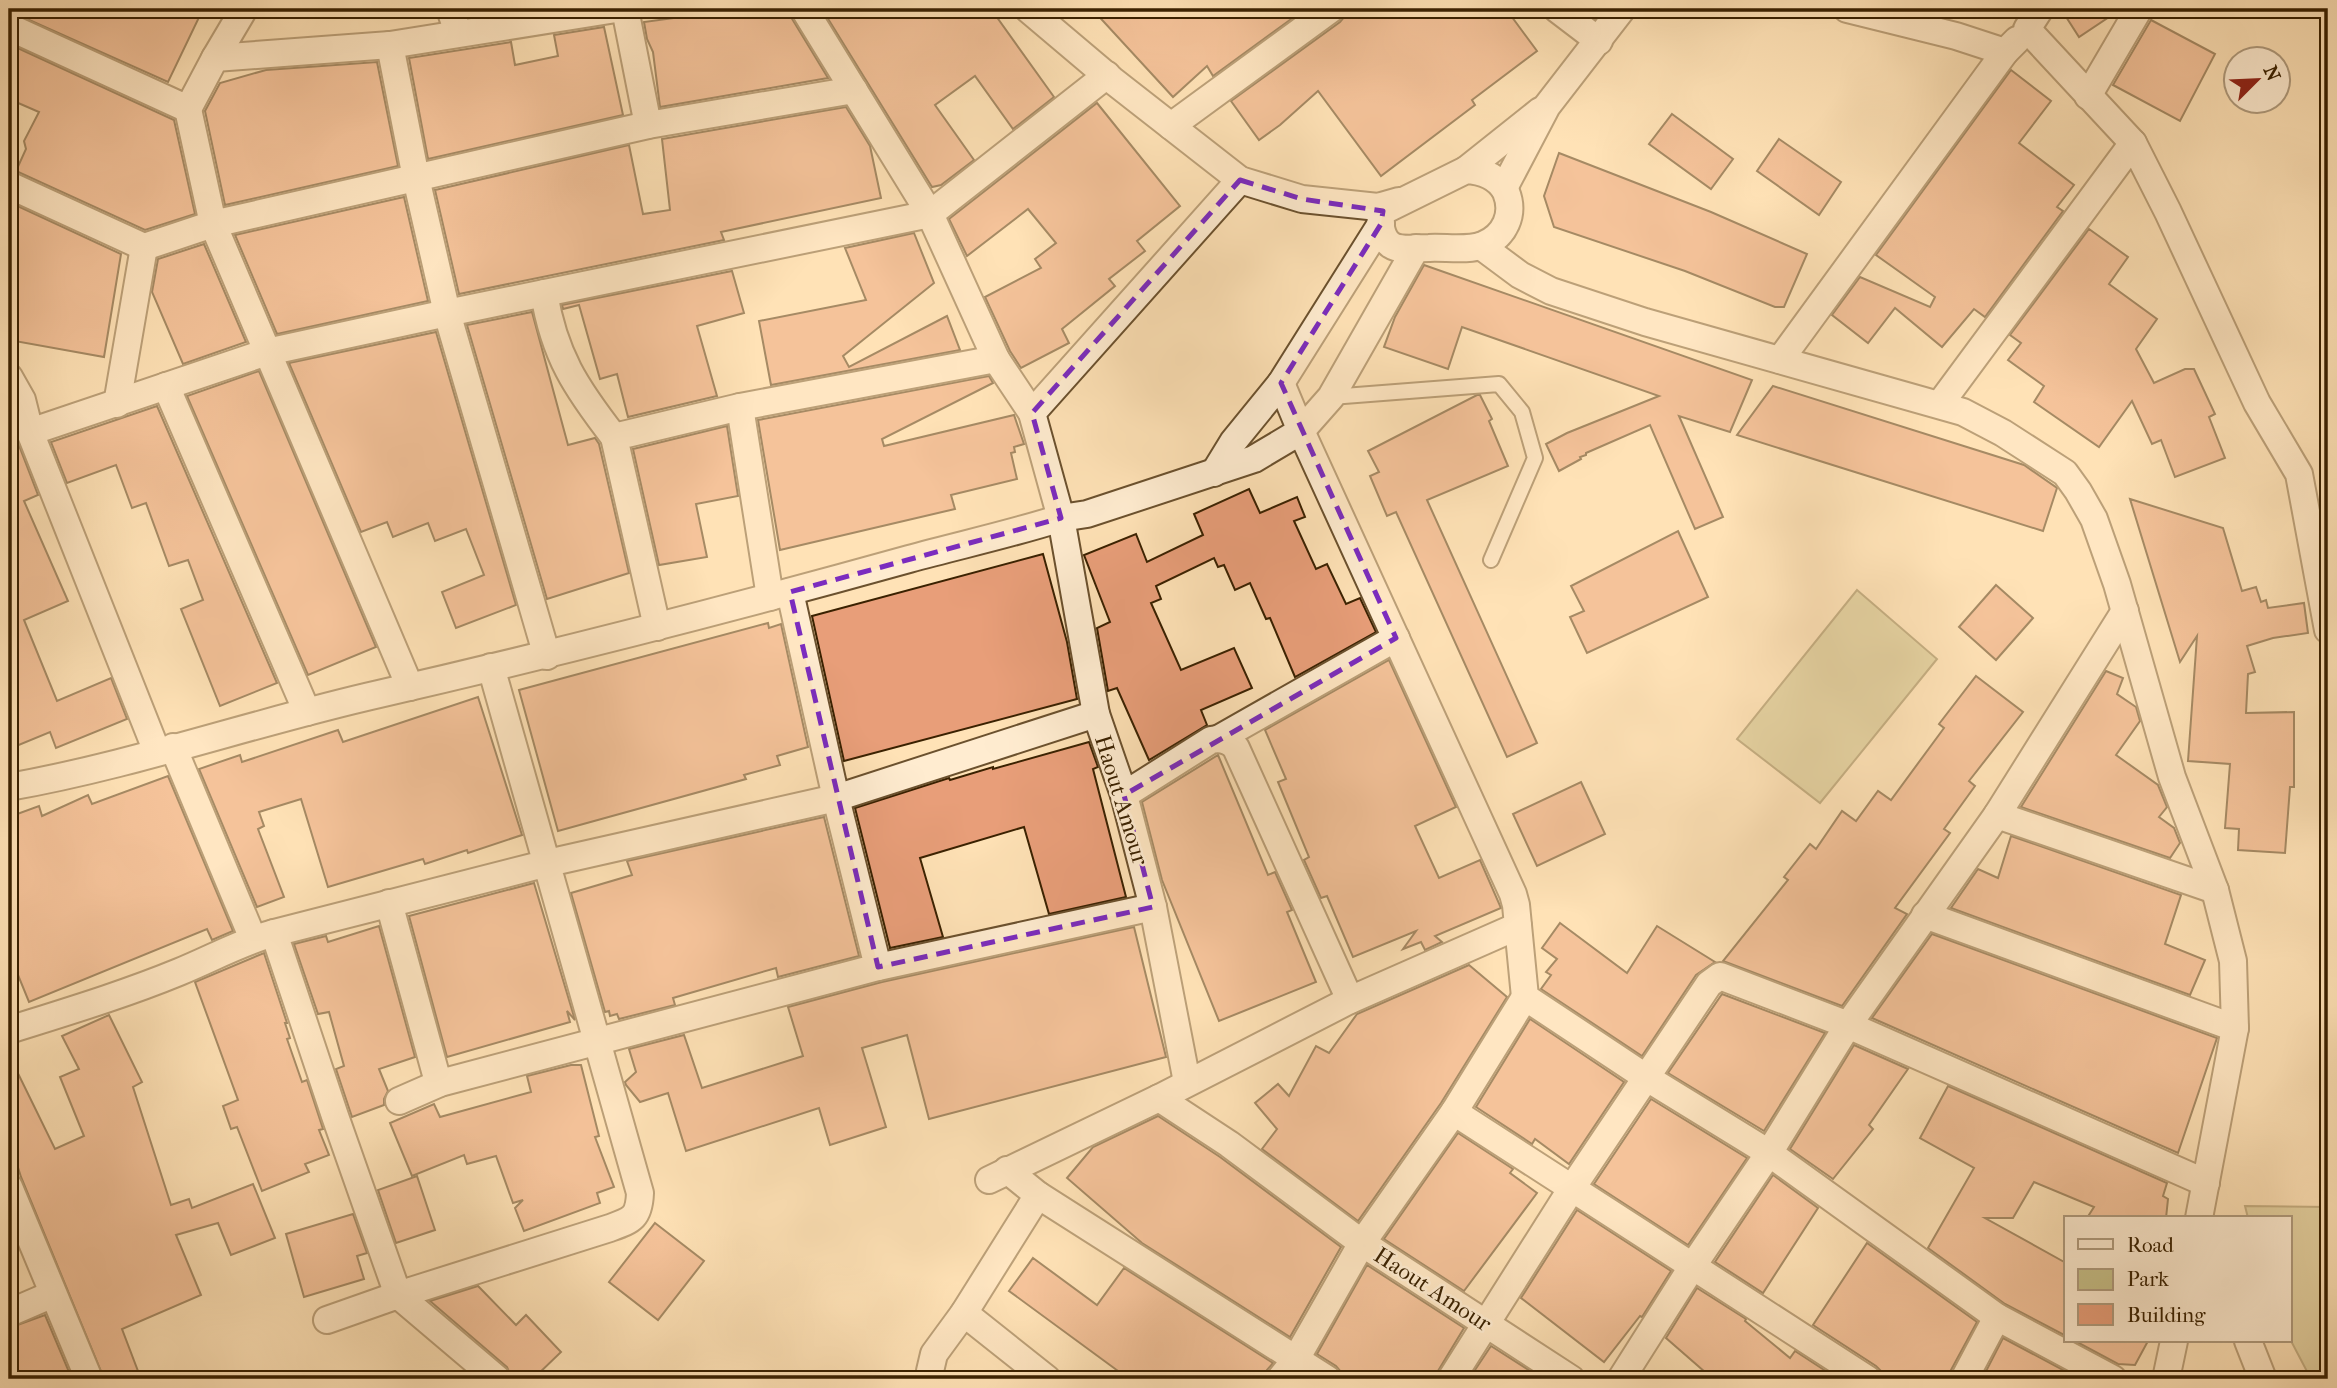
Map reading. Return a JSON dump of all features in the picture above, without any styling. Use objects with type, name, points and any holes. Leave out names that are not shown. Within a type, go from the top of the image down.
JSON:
[{"type":"street","points":[[244,9],[188,109],[213,224],[411,687]]},
{"type":"street","points":[[215,58],[390,45],[454,21],[615,9],[648,125]]},
{"type":"street","name":"Haout Amour","points":[[804,9],[930,214],[996,359],[1032,413],[1062,518],[1096,714],[1124,794],[1153,907],[1186,1082]]},
{"type":"street","points":[[1027,9],[1240,180],[1302,199],[1385,210]]},
{"type":"street","points":[[1171,126],[1331,9]]},
{"type":"street","points":[[1557,9],[1599,41]]},
{"type":"street","points":[[1504,188],[1547,106],[1622,9]]},
{"type":"street","points":[[1847,9],[1956,36],[2005,52]]},
{"type":"street","points":[[2088,96],[2138,9]]},
{"type":"street","points":[[1780,360],[2005,52],[2034,19],[2088,96],[2133,143],[2257,403],[2299,474],[2328,630]]},
{"type":"street","points":[[9,27],[188,109]]},
{"type":"street","points":[[390,45],[416,178],[447,313],[547,656]]},
{"type":"street","points":[[30,432],[267,352],[930,214],[1107,75]]},
{"type":"street","points":[[9,185],[144,247],[213,224],[648,125],[854,90]]},
{"type":"street","points":[[1214,473],[1233,442],[1282,383],[1385,210],[1465,170],[1547,106]]},
{"type":"street","points":[[1940,404],[2133,143]]},
{"type":"street","points":[[1385,210],[1385,238],[1395,247],[1481,246],[1506,228],[1509,201],[1504,188],[1494,178],[1481,171],[1465,170]]},
{"type":"street","points":[[1032,413],[1240,180]]},
{"type":"street","points":[[1481,246],[1520,275],[1551,291],[1644,322],[1963,412],[2003,433],[2065,473],[2094,519],[2125,611],[2172,777],[2215,891],[2233,961],[2235,1028],[2199,1216]]},
{"type":"street","points":[[117,404],[144,247]]},
{"type":"street","points":[[9,788],[77,775],[307,712],[547,656],[941,550],[1008,535],[1062,518],[1087,514],[1254,459],[1301,431],[1331,397],[1416,248]]},
{"type":"street","points":[[544,293],[554,339],[568,370],[579,392],[614,437],[657,627]]},
{"type":"street","points":[[614,437],[740,407],[996,359]]},
{"type":"street","points":[[9,377],[22,400],[30,432],[165,749],[264,936],[335,1116],[398,1295],[498,1379]]},
{"type":"street","points":[[1280,1379],[1296,1359],[1363,1243],[1454,1112],[1525,997],[1513,894],[1301,431],[1282,383]]},
{"type":"street","points":[[166,386],[307,712]]},
{"type":"street","points":[[740,407],[780,595],[836,798],[878,967]]},
{"type":"street","points":[[1621,1379],[1692,1266],[1769,1153],[1848,1025],[1997,815],[2125,611]]},
{"type":"street","points":[[1218,739],[1396,638]]},
{"type":"street","points":[[327,1320],[610,1228],[634,1218],[640,1205],[640,1193],[491,667]]},
{"type":"street","points":[[9,1030],[133,990],[264,936],[548,863],[836,798],[1096,714]]},
{"type":"street","points":[[1124,794],[1211,740],[1232,742],[1350,1000]]},
{"type":"street","points":[[1997,815],[2215,891]]},
{"type":"street","points":[[389,903],[440,1083]]},
{"type":"street","points":[[399,1101],[440,1083],[878,967],[1153,907]]},
{"type":"street","points":[[1925,915],[2235,1028]]},
{"type":"street","points":[[1327,1379],[1038,1195],[998,1175],[1159,1098],[1350,1000],[1518,926]]},
{"type":"street","points":[[1451,1379],[1572,1188],[1709,984],[1720,976],[1848,1025],[2206,1184]]},
{"type":"street","points":[[1525,997],[1647,1078],[1769,1153],[1997,1317],[2113,1379]]},
{"type":"street","name":"Haout Amour","points":[[1159,1098],[1229,1144],[1363,1243],[1572,1379]]},
{"type":"street","points":[[1454,1112],[1867,1379]]},
{"type":"street","points":[[9,1187],[89,1379]]},
{"type":"street","points":[[932,1379],[930,1371],[934,1354],[964,1313],[1038,1195]]},
{"type":"street","points":[[9,1313],[53,1294]]},
{"type":"street","points":[[964,1313],[1047,1379]]},
{"type":"street","points":[[1964,1379],[1997,1317]]},
{"type":"street","points":[[2166,1379],[2174,1342]]},
{"type":"street","points":[[2248,1342],[2263,1379]]},
{"type":"lane","points":[[1331,397],[1499,384],[1522,412],[1535,458],[1491,560]]},
{"type":"highlighted area","points":[[1240,180],[1302,199],[1383,211],[1381,224],[1281,383],[1396,638],[1124,795],[1153,907],[878,967],[790,592],[1061,518],[1032,413]]},
{"type":"green space","points":[[1857,590],[1937,659],[1820,803],[1737,739]]},
{"type":"green space","points":[[2245,1206],[2328,1207],[2328,1379],[2311,1379],[2292,1342],[2292,1216],[2248,1216]]},
{"type":"building","points":[[9,9],[203,9],[168,82]]},
{"type":"building","points":[[728,9],[788,9],[828,78],[660,107],[653,52],[644,22]]},
{"type":"building","points":[[822,9],[991,9],[1054,97],[1013,129],[975,76],[935,105],[974,160],[941,185],[932,187]]},
{"type":"building","points":[[1092,9],[1305,9],[1213,76],[1207,66],[1173,97]]},
{"type":"building","points":[[1347,9],[1506,9],[1537,51],[1472,100],[1475,105],[1381,176],[1318,91],[1259,140],[1231,101],[1340,22]]},
{"type":"building","points":[[2061,9],[2121,9],[2079,37]]},
{"type":"building","points":[[2151,20],[2215,54],[2180,121],[2113,85]]},
{"type":"building","points":[[604,27],[623,115],[428,159],[409,58],[511,42],[515,65],[558,56],[554,35]]},
{"type":"building","points":[[9,44],[174,120],[195,214],[145,230],[16,171],[26,149],[24,141],[39,112],[9,99]]},
{"type":"building","points":[[377,62],[398,166],[225,205],[205,111],[220,83],[266,70]]},
{"type":"building","points":[[2011,70],[2051,101],[2019,143],[2074,185],[2057,207],[2063,211],[1985,317],[1974,309],[1942,347],[1895,308],[1868,343],[1832,315],[1860,277],[1930,307],[1935,297],[1876,255]]},
{"type":"building","points":[[1097,103],[1180,206],[1137,241],[1145,251],[1109,279],[1115,286],[1062,329],[1069,343],[1021,368],[1010,351],[985,297],[1041,268],[1035,259],[1056,243],[1028,209],[967,256],[949,219]]},
{"type":"building","points":[[846,107],[870,146],[881,198],[721,232],[724,240],[459,294],[435,190],[629,145],[643,214],[670,210],[662,139]]},
{"type":"building","points":[[1672,114],[1733,159],[1711,189],[1649,144]]},
{"type":"building","points":[[1779,139],[1841,182],[1819,215],[1757,171]]},
{"type":"building","points":[[1559,153],[1711,212],[1807,254],[1784,307],[1775,307],[1685,271],[1554,227],[1544,196]]},
{"type":"building","points":[[404,197],[428,301],[277,334],[235,235]]},
{"type":"building","points":[[9,202],[121,254],[104,357],[9,340]]},
{"type":"building","points":[[2089,229],[2128,257],[2109,284],[2157,319],[2136,349],[2154,383],[2185,369],[2194,369],[2215,414],[2209,417],[2225,458],[2175,477],[2161,440],[2152,444],[2132,401],[2099,447],[2034,402],[2044,386],[2008,360],[2021,343],[2010,335]]},
{"type":"building","points":[[914,233],[934,283],[843,356],[849,367],[947,316],[960,350],[771,385],[759,321],[866,300],[845,248]]},
{"type":"building","points":[[204,244],[246,342],[183,364],[152,292],[158,259]]},
{"type":"building","points":[[1424,265],[1752,380],[1730,432],[1679,416],[1723,517],[1695,529],[1650,425],[1586,453],[1581,459],[1559,471],[1546,444],[1659,396],[1462,327],[1448,369],[1384,347],[1395,317]]},
{"type":"building","points":[[732,271],[744,313],[697,326],[717,396],[628,417],[617,374],[600,379],[579,305],[563,309],[562,305]]},
{"type":"building","points":[[532,312],[568,445],[595,438],[599,444],[629,573],[547,599],[467,325]]},
{"type":"building","points":[[436,332],[516,605],[456,628],[442,592],[484,575],[466,529],[435,541],[428,523],[393,537],[387,522],[361,532],[289,363]]},
{"type":"building","points":[[259,371],[376,647],[308,675],[187,396]]},
{"type":"building","points":[[989,376],[993,383],[882,439],[884,446],[1014,415],[1024,444],[1014,447],[1015,452],[1011,453],[1017,479],[951,495],[955,509],[780,550],[758,420]]},
{"type":"building","points":[[1773,386],[2024,465],[2057,488],[2043,531],[1737,435]]},
{"type":"building","points":[[1480,395],[1492,419],[1489,421],[1508,466],[1427,500],[1537,743],[1507,757],[1396,512],[1387,516],[1370,476],[1379,472],[1368,451]]},
{"type":"building","points":[[157,406],[277,683],[220,706],[181,609],[203,600],[188,560],[169,566],[146,503],[132,508],[116,465],[67,483],[51,442]]},
{"type":"building","points":[[727,426],[738,496],[696,504],[707,557],[659,565],[633,449]]},
{"type":"building","points":[[18,443],[38,495],[24,501],[68,601],[24,620],[57,701],[111,678],[127,719],[56,748],[50,732],[9,749],[9,447]]},
{"type":"building","points":[[1249,489],[1260,513],[1297,497],[1305,517],[1294,521],[1316,569],[1327,564],[1346,604],[1360,598],[1376,632],[1295,677],[1270,618],[1266,619],[1250,583],[1235,590],[1224,565],[1218,567],[1214,558],[1156,586],[1161,599],[1151,603],[1181,670],[1234,648],[1252,688],[1201,710],[1207,725],[1149,760],[1117,688],[1108,691],[1097,628],[1110,622],[1084,555],[1136,534],[1147,562],[1203,535],[1194,514]]},
{"type":"building","points":[[2130,499],[2223,528],[2242,591],[2256,587],[2261,602],[2266,600],[2268,608],[2304,603],[2308,633],[2273,638],[2247,646],[2255,672],[2248,674],[2246,713],[2294,712],[2294,787],[2290,787],[2285,853],[2238,850],[2239,829],[2225,828],[2230,764],[2188,761],[2197,636],[2180,662]]},
{"type":"building","points":[[1678,531],[1708,597],[1587,653],[1570,617],[1584,611],[1571,586]]},
{"type":"building","points":[[1043,554],[1067,642],[1077,699],[844,761],[812,616]]},
{"type":"building","points":[[1996,585],[2033,618],[1996,660],[1959,627]]},
{"type":"building","points":[[768,623],[769,628],[781,624],[808,747],[777,756],[780,765],[744,775],[746,779],[558,831],[519,690]]},
{"type":"building","points":[[1389,660],[1456,807],[1415,826],[1439,878],[1480,860],[1501,908],[1435,936],[1442,942],[1425,950],[1421,942],[1403,949],[1416,931],[1353,957],[1327,896],[1321,898],[1304,860],[1309,857],[1278,782],[1286,779],[1265,730]]},
{"type":"building","points":[[2106,671],[2123,678],[2117,694],[2136,707],[2140,721],[2116,755],[2158,785],[2167,807],[2159,817],[2174,828],[2180,843],[2170,858],[2021,807]]},
{"type":"building","points":[[1976,676],[2023,712],[1969,781],[1975,786],[1944,829],[1950,833],[1895,908],[1907,914],[1842,1006],[1723,961],[1788,880],[1784,877],[1810,844],[1816,849],[1842,811],[1856,821],[1878,791],[1891,800],[1944,728],[1939,724]]},
{"type":"building","points":[[478,697],[522,835],[468,853],[467,850],[425,864],[423,859],[328,887],[301,799],[259,812],[264,826],[258,829],[284,897],[257,907],[199,769],[240,755],[242,762],[338,730],[343,742]]},
{"type":"building","points":[[1089,742],[1098,767],[1093,769],[1126,897],[1049,914],[1024,827],[920,858],[943,937],[890,948],[855,808],[949,778],[950,780],[993,769]]},
{"type":"building","points":[[1218,755],[1268,875],[1275,872],[1292,910],[1287,912],[1316,982],[1219,1021],[1162,880],[1142,802]]},
{"type":"building","points":[[168,776],[233,931],[212,940],[207,929],[29,1002],[9,953],[9,817],[39,806],[42,816],[88,795],[92,804]]},
{"type":"building","points":[[1581,782],[1605,834],[1537,866],[1513,814]]},
{"type":"building","points":[[824,817],[859,956],[778,977],[776,968],[673,998],[675,1005],[619,1019],[617,1014],[610,1016],[609,1011],[605,1012],[571,893],[632,875],[627,861]]},
{"type":"building","points":[[2011,836],[2181,895],[2165,944],[2205,960],[2190,995],[1951,908],[1978,869],[1998,878]]},
{"type":"building","points":[[534,883],[575,1020],[567,1011],[570,1022],[447,1057],[409,916]]},
{"type":"building","points":[[1560,923],[1627,973],[1657,926],[1715,962],[1696,975],[1642,1056],[1541,989],[1551,975],[1546,972],[1557,959],[1542,948]]},
{"type":"building","points":[[379,926],[415,1057],[379,1069],[388,1091],[384,1105],[352,1117],[336,1069],[344,1066],[329,1012],[318,1014],[294,944],[326,936],[328,942]]},
{"type":"building","points":[[1134,927],[1166,1057],[929,1119],[907,1035],[862,1048],[886,1127],[830,1145],[819,1108],[686,1151],[668,1093],[640,1102],[625,1082],[636,1072],[629,1049],[684,1035],[702,1088],[803,1056],[788,1007],[882,982]]},
{"type":"building","points":[[1932,934],[2217,1038],[2178,1153],[1872,1018]]},
{"type":"building","points":[[264,953],[287,1023],[290,1038],[287,1039],[302,1082],[307,1080],[323,1129],[319,1130],[329,1155],[305,1164],[309,1172],[262,1191],[237,1127],[231,1129],[223,1106],[238,1100],[195,982]]},
{"type":"building","points":[[1469,965],[1507,997],[1441,1103],[1358,1221],[1262,1149],[1277,1129],[1255,1103],[1278,1084],[1289,1096],[1316,1046],[1329,1053],[1357,1014]]},
{"type":"building","points":[[1722,994],[1825,1033],[1764,1131],[1668,1073]]},
{"type":"building","points":[[109,1015],[142,1082],[133,1087],[171,1205],[189,1199],[192,1208],[253,1184],[275,1238],[231,1255],[218,1223],[176,1235],[201,1295],[122,1329],[141,1379],[104,1379],[21,1177],[9,1139],[9,1055],[55,1149],[84,1136],[60,1077],[79,1069],[62,1036]]},
{"type":"building","points":[[1530,1019],[1624,1082],[1569,1164],[1535,1139],[1532,1144],[1476,1107]]},
{"type":"building","points":[[1854,1045],[1908,1069],[1869,1125],[1873,1129],[1833,1179],[1790,1149]]},
{"type":"building","points":[[581,1065],[599,1136],[595,1137],[614,1187],[597,1193],[600,1203],[524,1231],[515,1208],[523,1200],[513,1203],[496,1156],[467,1164],[464,1155],[412,1176],[390,1123],[434,1104],[440,1117],[531,1092],[527,1076]]},
{"type":"building","points":[[1948,1086],[2167,1183],[2163,1196],[2168,1199],[2166,1216],[2088,1216],[2094,1207],[2034,1182],[2013,1218],[1985,1218],[2064,1262],[2064,1335],[2005,1304],[1928,1248],[1974,1168],[1920,1138]]},
{"type":"building","points":[[1651,1099],[1747,1158],[1688,1245],[1594,1184]]},
{"type":"building","points":[[1158,1116],[1220,1157],[1341,1247],[1290,1337],[1142,1243],[1067,1178],[1093,1147]]},
{"type":"building","points":[[1458,1133],[1513,1169],[1510,1173],[1537,1193],[1464,1291],[1384,1239]]},
{"type":"building","points":[[1773,1175],[1818,1208],[1763,1293],[1715,1262]]},
{"type":"building","points":[[417,1176],[435,1230],[396,1243],[378,1190]]},
{"type":"building","points":[[1577,1210],[1671,1271],[1642,1317],[1640,1316],[1604,1362],[1521,1298]]},
{"type":"building","points":[[353,1214],[367,1253],[357,1256],[364,1279],[304,1297],[286,1234]]},
{"type":"building","points":[[655,1223],[704,1261],[658,1320],[609,1282]]},
{"type":"building","points":[[1867,1243],[1977,1322],[1948,1379],[1883,1379],[1876,1366],[1813,1325]]},
{"type":"building","points":[[1033,1258],[1097,1305],[1124,1268],[1273,1363],[1267,1370],[1265,1379],[1129,1379],[1009,1291]]},
{"type":"building","points":[[1367,1265],[1464,1328],[1435,1379],[1343,1379],[1336,1366],[1317,1354]]},
{"type":"building","points":[[478,1286],[516,1325],[526,1315],[561,1352],[533,1379],[512,1379],[507,1367],[430,1301]]},
{"type":"building","points":[[1697,1288],[1746,1319],[1745,1321],[1790,1358],[1795,1351],[1838,1379],[1713,1379],[1666,1338]]},
{"type":"building","points":[[45,1315],[72,1379],[9,1379],[9,1328]]},
{"type":"building","points":[[2003,1338],[2080,1379],[1982,1379]]},
{"type":"building","points":[[2077,1342],[2147,1342],[2135,1365],[2118,1364]]},
{"type":"building","points":[[1491,1346],[1543,1379],[1469,1379]]}]
